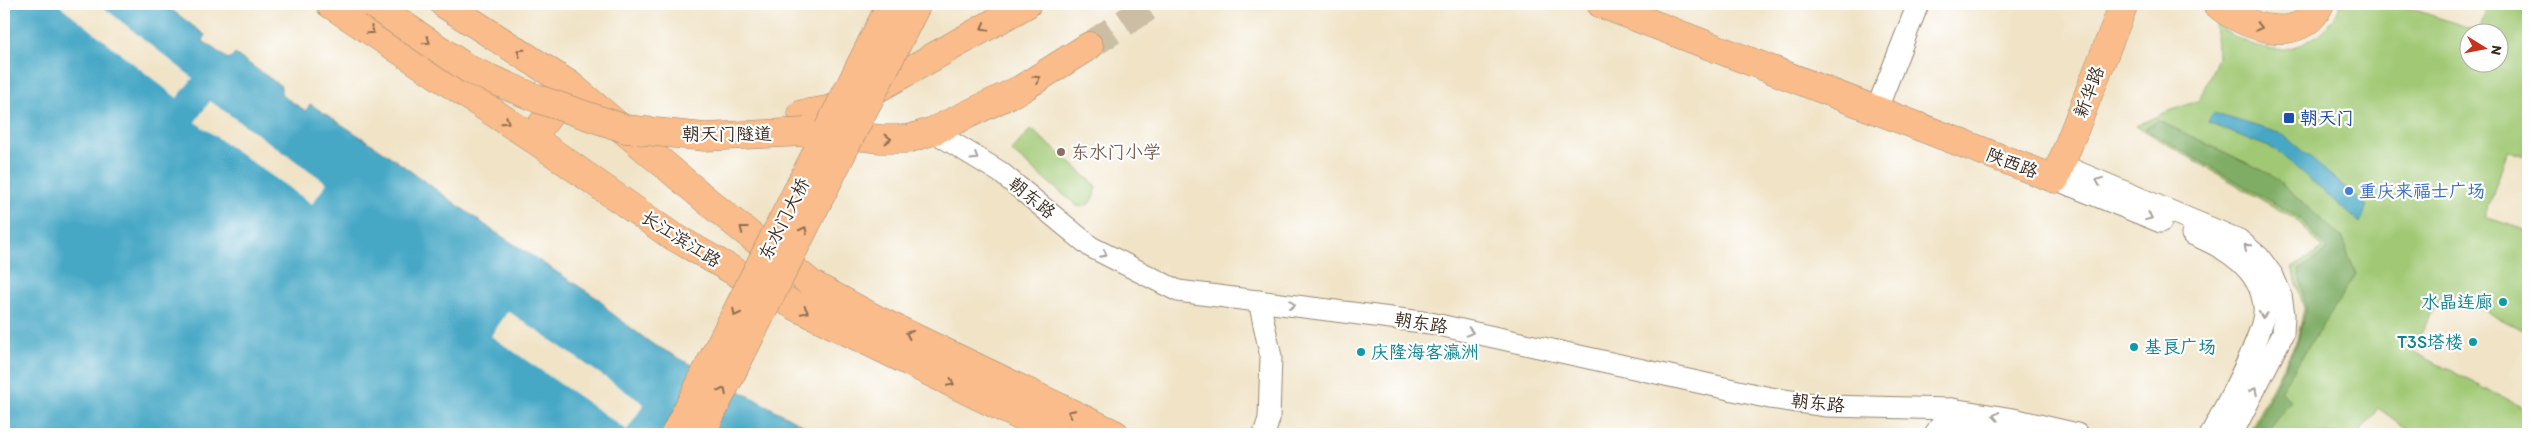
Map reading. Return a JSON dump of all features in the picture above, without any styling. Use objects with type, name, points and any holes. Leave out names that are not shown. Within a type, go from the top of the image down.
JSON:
[{"type":"main road","name":"长江滨江路","points":[[330,4],[532,138],[669,234],[794,306],[1056,434]]},
{"type":"main road","name":"朝天门隧道","points":[[372,4],[470,70],[538,99],[626,129],[705,137],[822,129]]},
{"type":"main road","name":"朝天门隧道","points":[[404,4],[479,54],[572,97],[631,114],[822,129],[881,139],[908,139],[933,131],[1021,89],[1089,46]]},
{"type":"main road","points":[[444,4],[570,85],[717,209],[814,285],[876,319],[1115,434]]},
{"type":"main road","points":[[822,129],[870,4]]},
{"type":"main road","name":"东水门大桥","points":[[675,434],[822,129],[891,4]]},
{"type":"main road","name":"东水门大桥","points":[[701,434],[822,129],[917,4]]},
{"type":"main road","points":[[822,129],[932,4]]},
{"type":"main road","name":"朝天门隧道","points":[[822,129],[827,110],[864,96],[1027,4]]},
{"type":"main road","name":"陕西路","points":[[1601,4],[1878,104],[2050,169]]},
{"type":"main road","name":"陕西路","points":[[1648,4],[1878,104]]},
{"type":"main road","name":"新华路","points":[[2050,169],[2108,4]]},
{"type":"main road","name":"新华路","points":[[2050,169],[2124,4]]},
{"type":"main road","points":[[2217,4],[2227,12],[2251,25],[2272,30],[2295,27],[2316,13],[2320,4]]},
{"type":"main road","points":[[532,138],[570,85]]},
{"type":"street","points":[[1878,104],[1918,4]]},
{"type":"street","name":"朝东路","points":[[933,131],[1000,172],[1091,247],[1178,291],[1430,323],[1770,398],[1954,423],[2015,434]]},
{"type":"street","name":"陕西路","points":[[2050,169],[2209,241],[2248,268],[2258,286],[2264,308],[2260,332],[2211,434]]},
{"type":"street","name":"陕西路","points":[[2050,169],[2239,240],[2259,257],[2273,276],[2281,295],[2283,334],[2232,434]]},
{"type":"street","points":[[1259,301],[1271,357],[1269,419],[1264,434]]},
{"type":"street","name":"朝东路","points":[[1954,423],[2014,419],[2078,434]]},
{"type":"street","points":[[1935,434],[1954,423]]},
{"type":"green space","name":"重庆来福士广场","points":[[2340,4],[2397,4],[2460,25],[2460,72],[2510,72],[2510,22],[2482,22],[2488,4],[2528,4],[2528,157],[2508,150],[2485,217],[2528,231],[2528,333],[2444,290],[2412,351],[2528,410],[2528,434],[2414,434],[2378,408],[2359,434],[2248,434],[2297,340],[2304,309],[2292,267],[2323,249],[2298,221],[2136,126],[2199,100],[2218,58],[2215,24],[2254,45],[2281,49],[2308,42],[2332,20]]},
{"type":"green space","points":[[2157,120],[2270,174],[2341,237],[2356,274],[2280,391],[2291,401],[2265,434],[2251,434],[2298,341],[2306,309],[2299,270],[2328,250],[2301,219],[2145,129]]},
{"type":"green space","points":[[1031,129],[1097,186],[1092,201],[1089,204],[1077,206],[1011,151]]},
{"type":"water","points":[[4,4],[164,4],[205,35],[203,41],[228,59],[235,54],[281,86],[281,95],[306,111],[310,104],[384,152],[492,230],[600,300],[610,312],[651,343],[819,434],[4,434]]},
{"type":"water","points":[[2213,113],[2282,134],[2367,206],[2360,223],[2276,150],[2208,123]]},
{"type":"pier","points":[[58,4],[99,4],[193,78],[177,98]]},
{"type":"pier","points":[[210,101],[327,183],[312,204],[195,122]]},
{"type":"pier","points":[[508,311],[644,404],[627,430],[491,336]]},
{"type":"tunnel","points":[[1089,46],[1153,4]]},
{"type":"railway","points":[[680,434],[823,149]]},
{"type":"railway","points":[[695,434],[835,156]]},
{"type":"place","name":"朝天门","points":[[2289,118]]},
{"type":"place","name":"东水门小学","points":[[1061,152]]},
{"type":"place","name":"重庆来福士广场","points":[[2349,191]]},
{"type":"place","name":"水晶连廊","points":[[2503,302]]},
{"type":"place","name":"T3S塔楼","points":[[2473,342]]},
{"type":"place","name":"基良广场","points":[[2134,347]]},
{"type":"place","name":"庆隆海客瀛洲","points":[[1361,352]]}]
